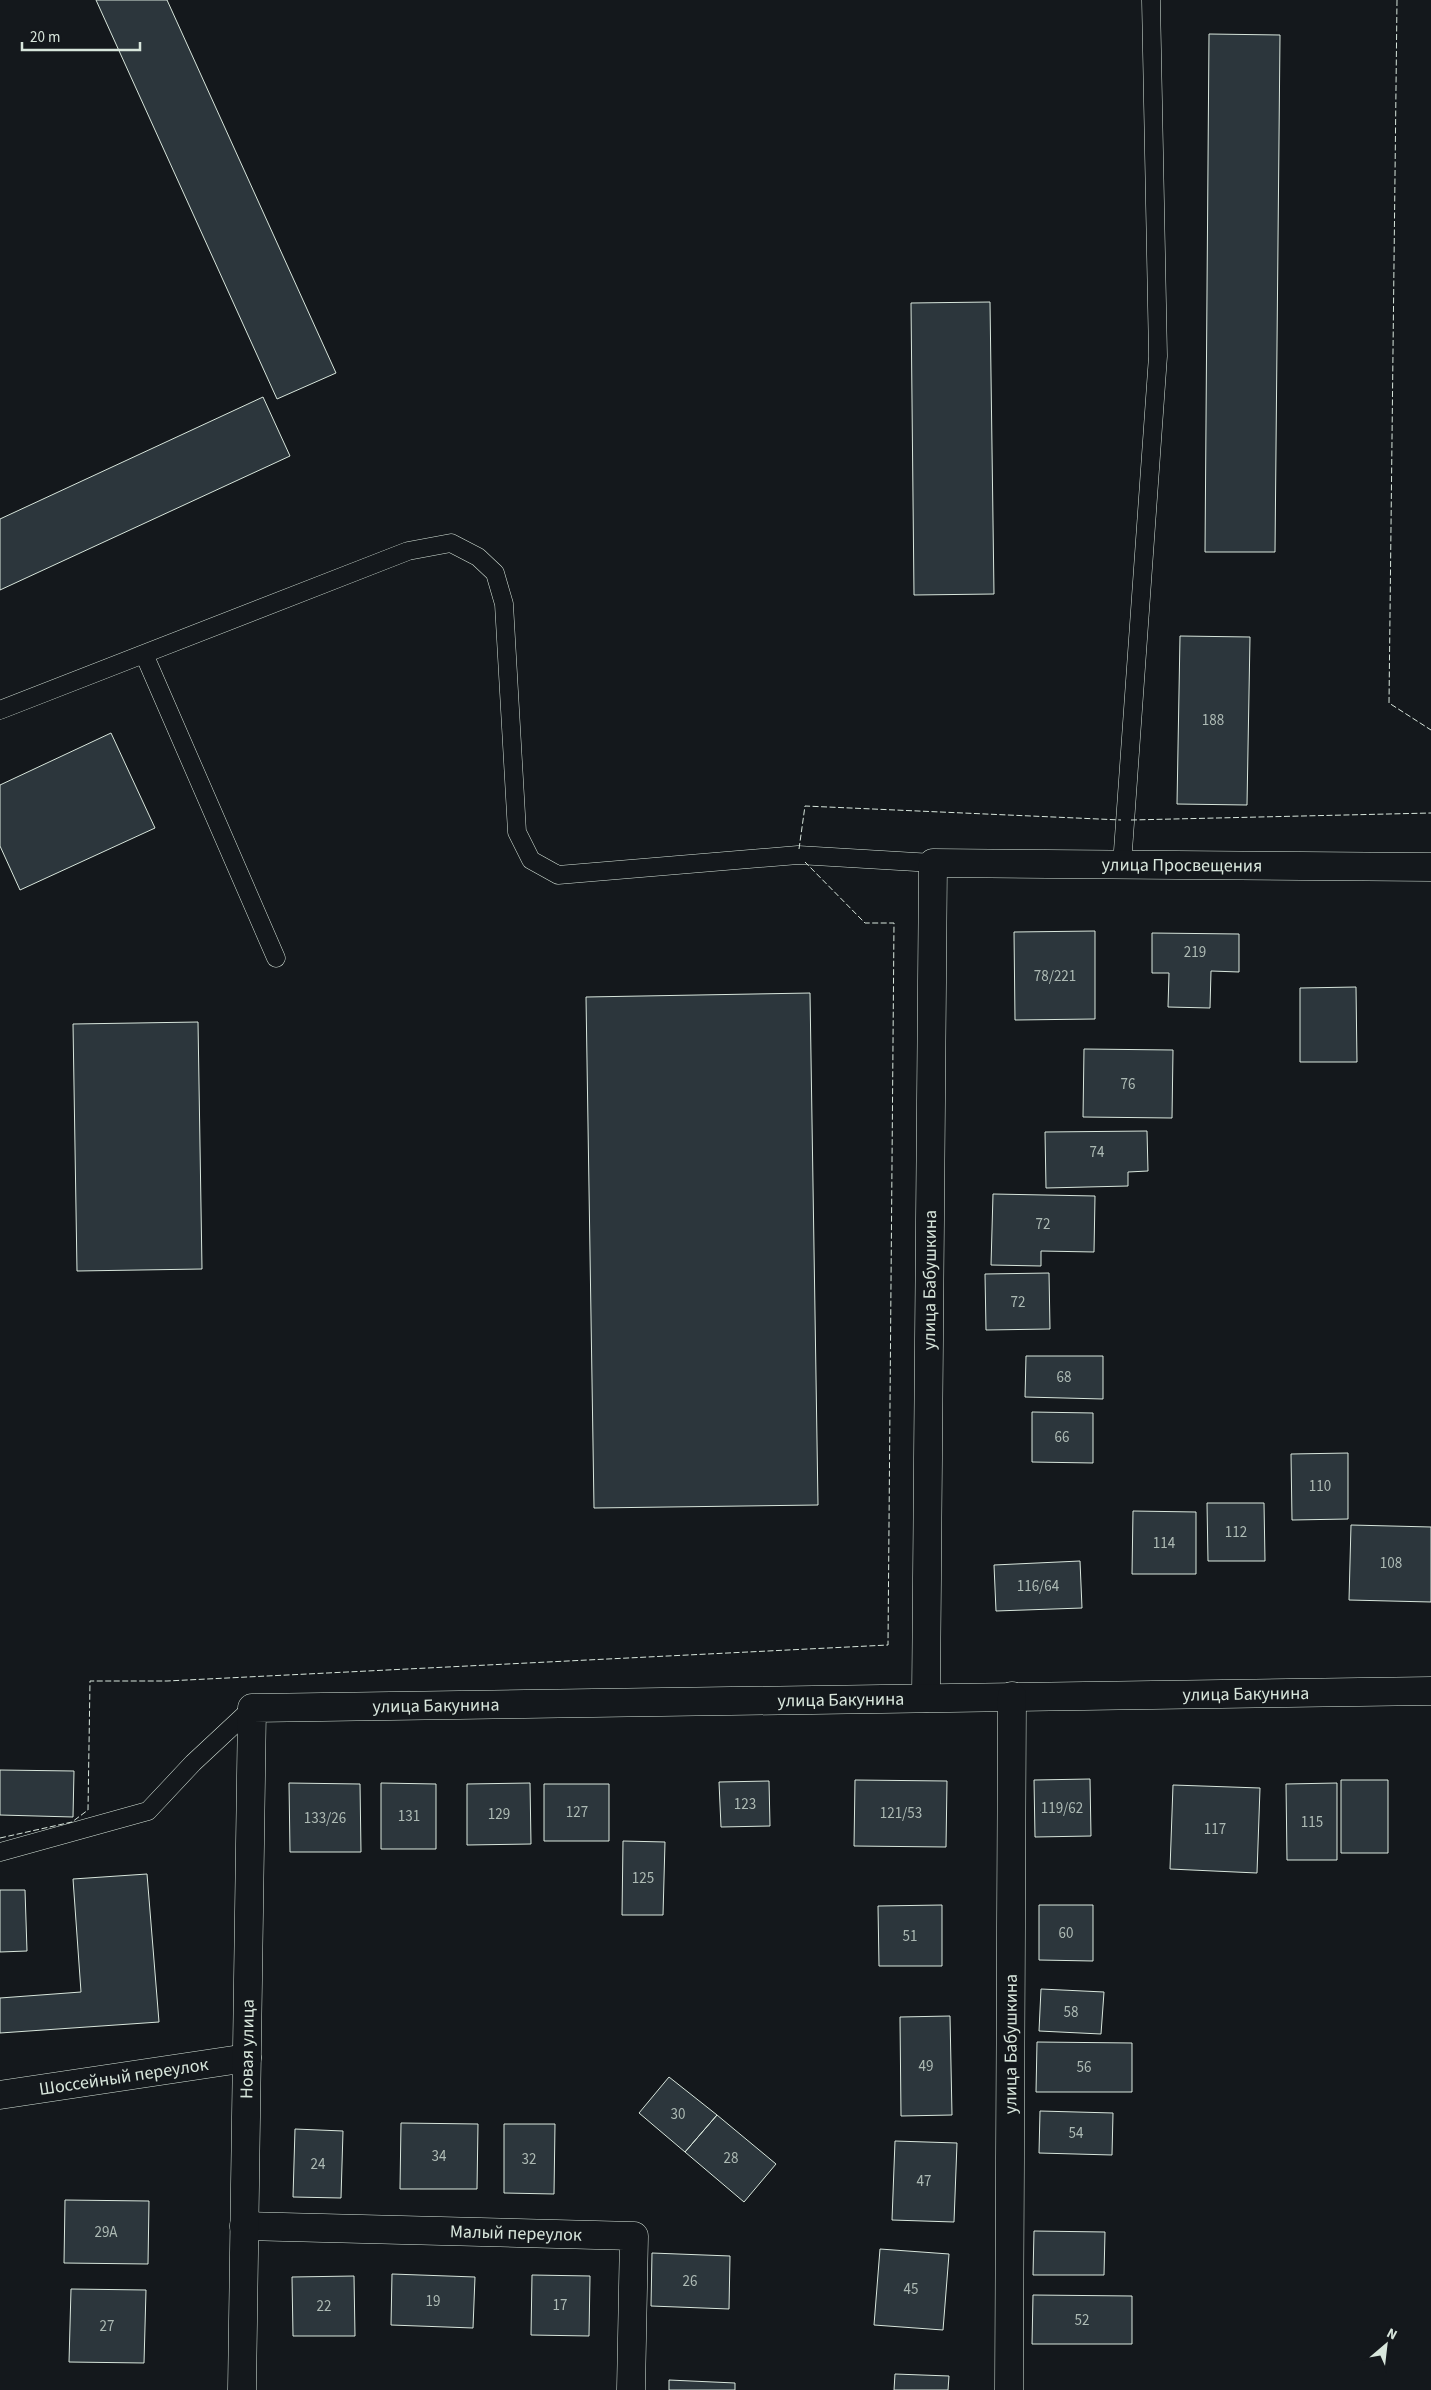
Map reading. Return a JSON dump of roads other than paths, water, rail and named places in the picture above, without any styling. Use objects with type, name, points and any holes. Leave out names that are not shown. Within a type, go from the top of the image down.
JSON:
[{"type":"street","name":"улица Просвещения","points":[[933,863],[1431,867]]},
{"type":"street","name":"улица Бабушкина","points":[[926,1698],[933,863]]},
{"type":"street","name":"улица Бакунина","points":[[252,1708],[1431,1691]]},
{"type":"street","name":"улица Бабушкина","points":[[1009,2390],[1012,1696]]},
{"type":"street","name":"Новая улица","points":[[242,2390],[252,1708]]},
{"type":"street","name":"Шоссейный переулок","points":[[0,2095],[246,2058]]},
{"type":"street","name":"Малый переулок","points":[[244,2226],[634,2236],[631,2390]]},
{"type":"lane","points":[[1122,865],[1158,356],[1151,0]]},
{"type":"lane","points":[[0,710],[408,551],[452,543],[478,557],[495,573],[504,604],[517,832],[531,860],[558,875],[798,855],[933,863]]},
{"type":"lane","points":[[144,654],[276,958]]},
{"type":"lane","points":[[0,1852],[148,1811],[193,1763],[252,1708]]}]
